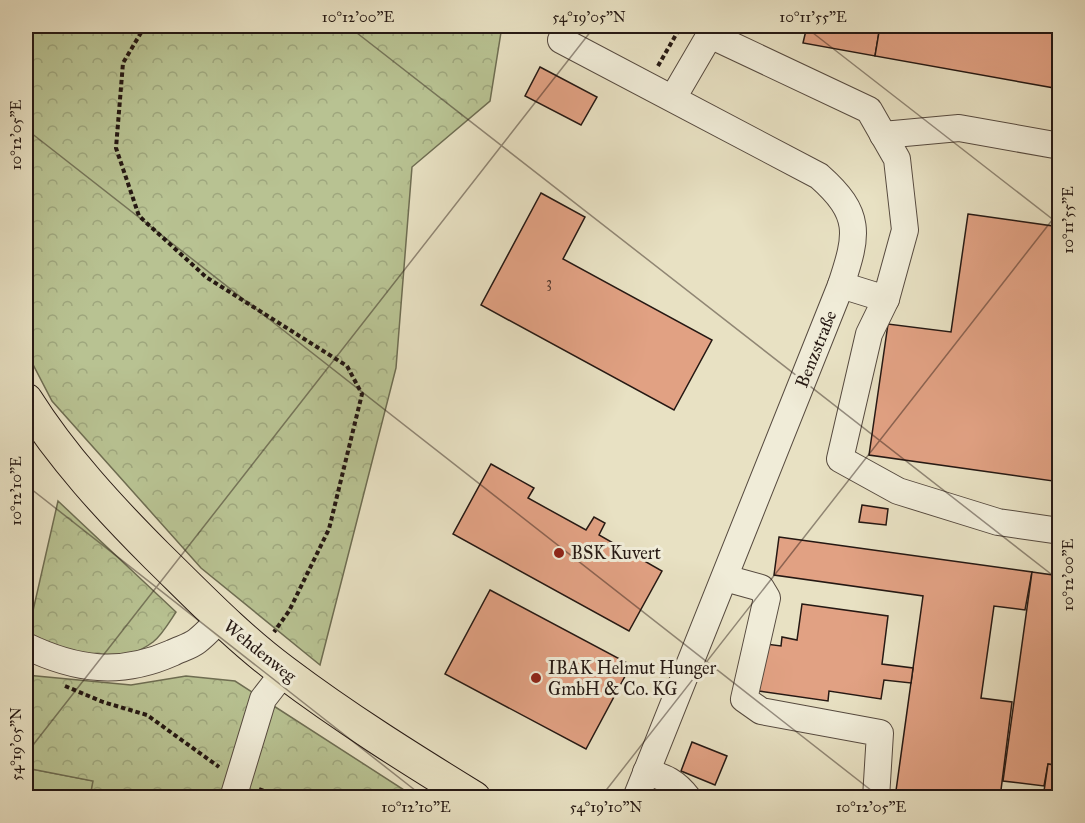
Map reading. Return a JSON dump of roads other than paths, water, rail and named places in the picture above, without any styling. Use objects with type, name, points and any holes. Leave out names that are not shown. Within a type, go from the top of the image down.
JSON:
[{"type":"main road","name":"Wehdenweg","points":[[26,400],[75,469],[139,538],[221,618],[272,662],[375,737],[474,798]]},
{"type":"street","points":[[673,98],[713,30],[869,110],[897,159],[905,230],[886,299],[869,334],[840,459],[898,491],[998,522],[1059,531]]},
{"type":"street","name":"Benzstraße","points":[[561,40],[819,176],[839,194],[851,217],[854,246],[841,285],[636,798]]},
{"type":"street","points":[[883,135],[959,128],[1059,146]]},
{"type":"street","points":[[841,285],[886,299]]},
{"type":"street","points":[[724,578],[761,588],[768,598],[744,699],[761,711],[880,733],[876,798]]},
{"type":"street","points":[[26,646],[57,661],[94,668],[124,667],[157,659],[196,642],[221,618]]},
{"type":"street","points":[[235,789],[264,699],[272,662]]},
{"type":"street","points":[[646,772],[664,777],[677,784],[688,798]]},
{"type":"place","name":"BSK Kuvert","points":[[559,553]]},
{"type":"place","name":"IBAK Helmut Hunger GmbH & Co. KG","points":[[536,678]]}]
